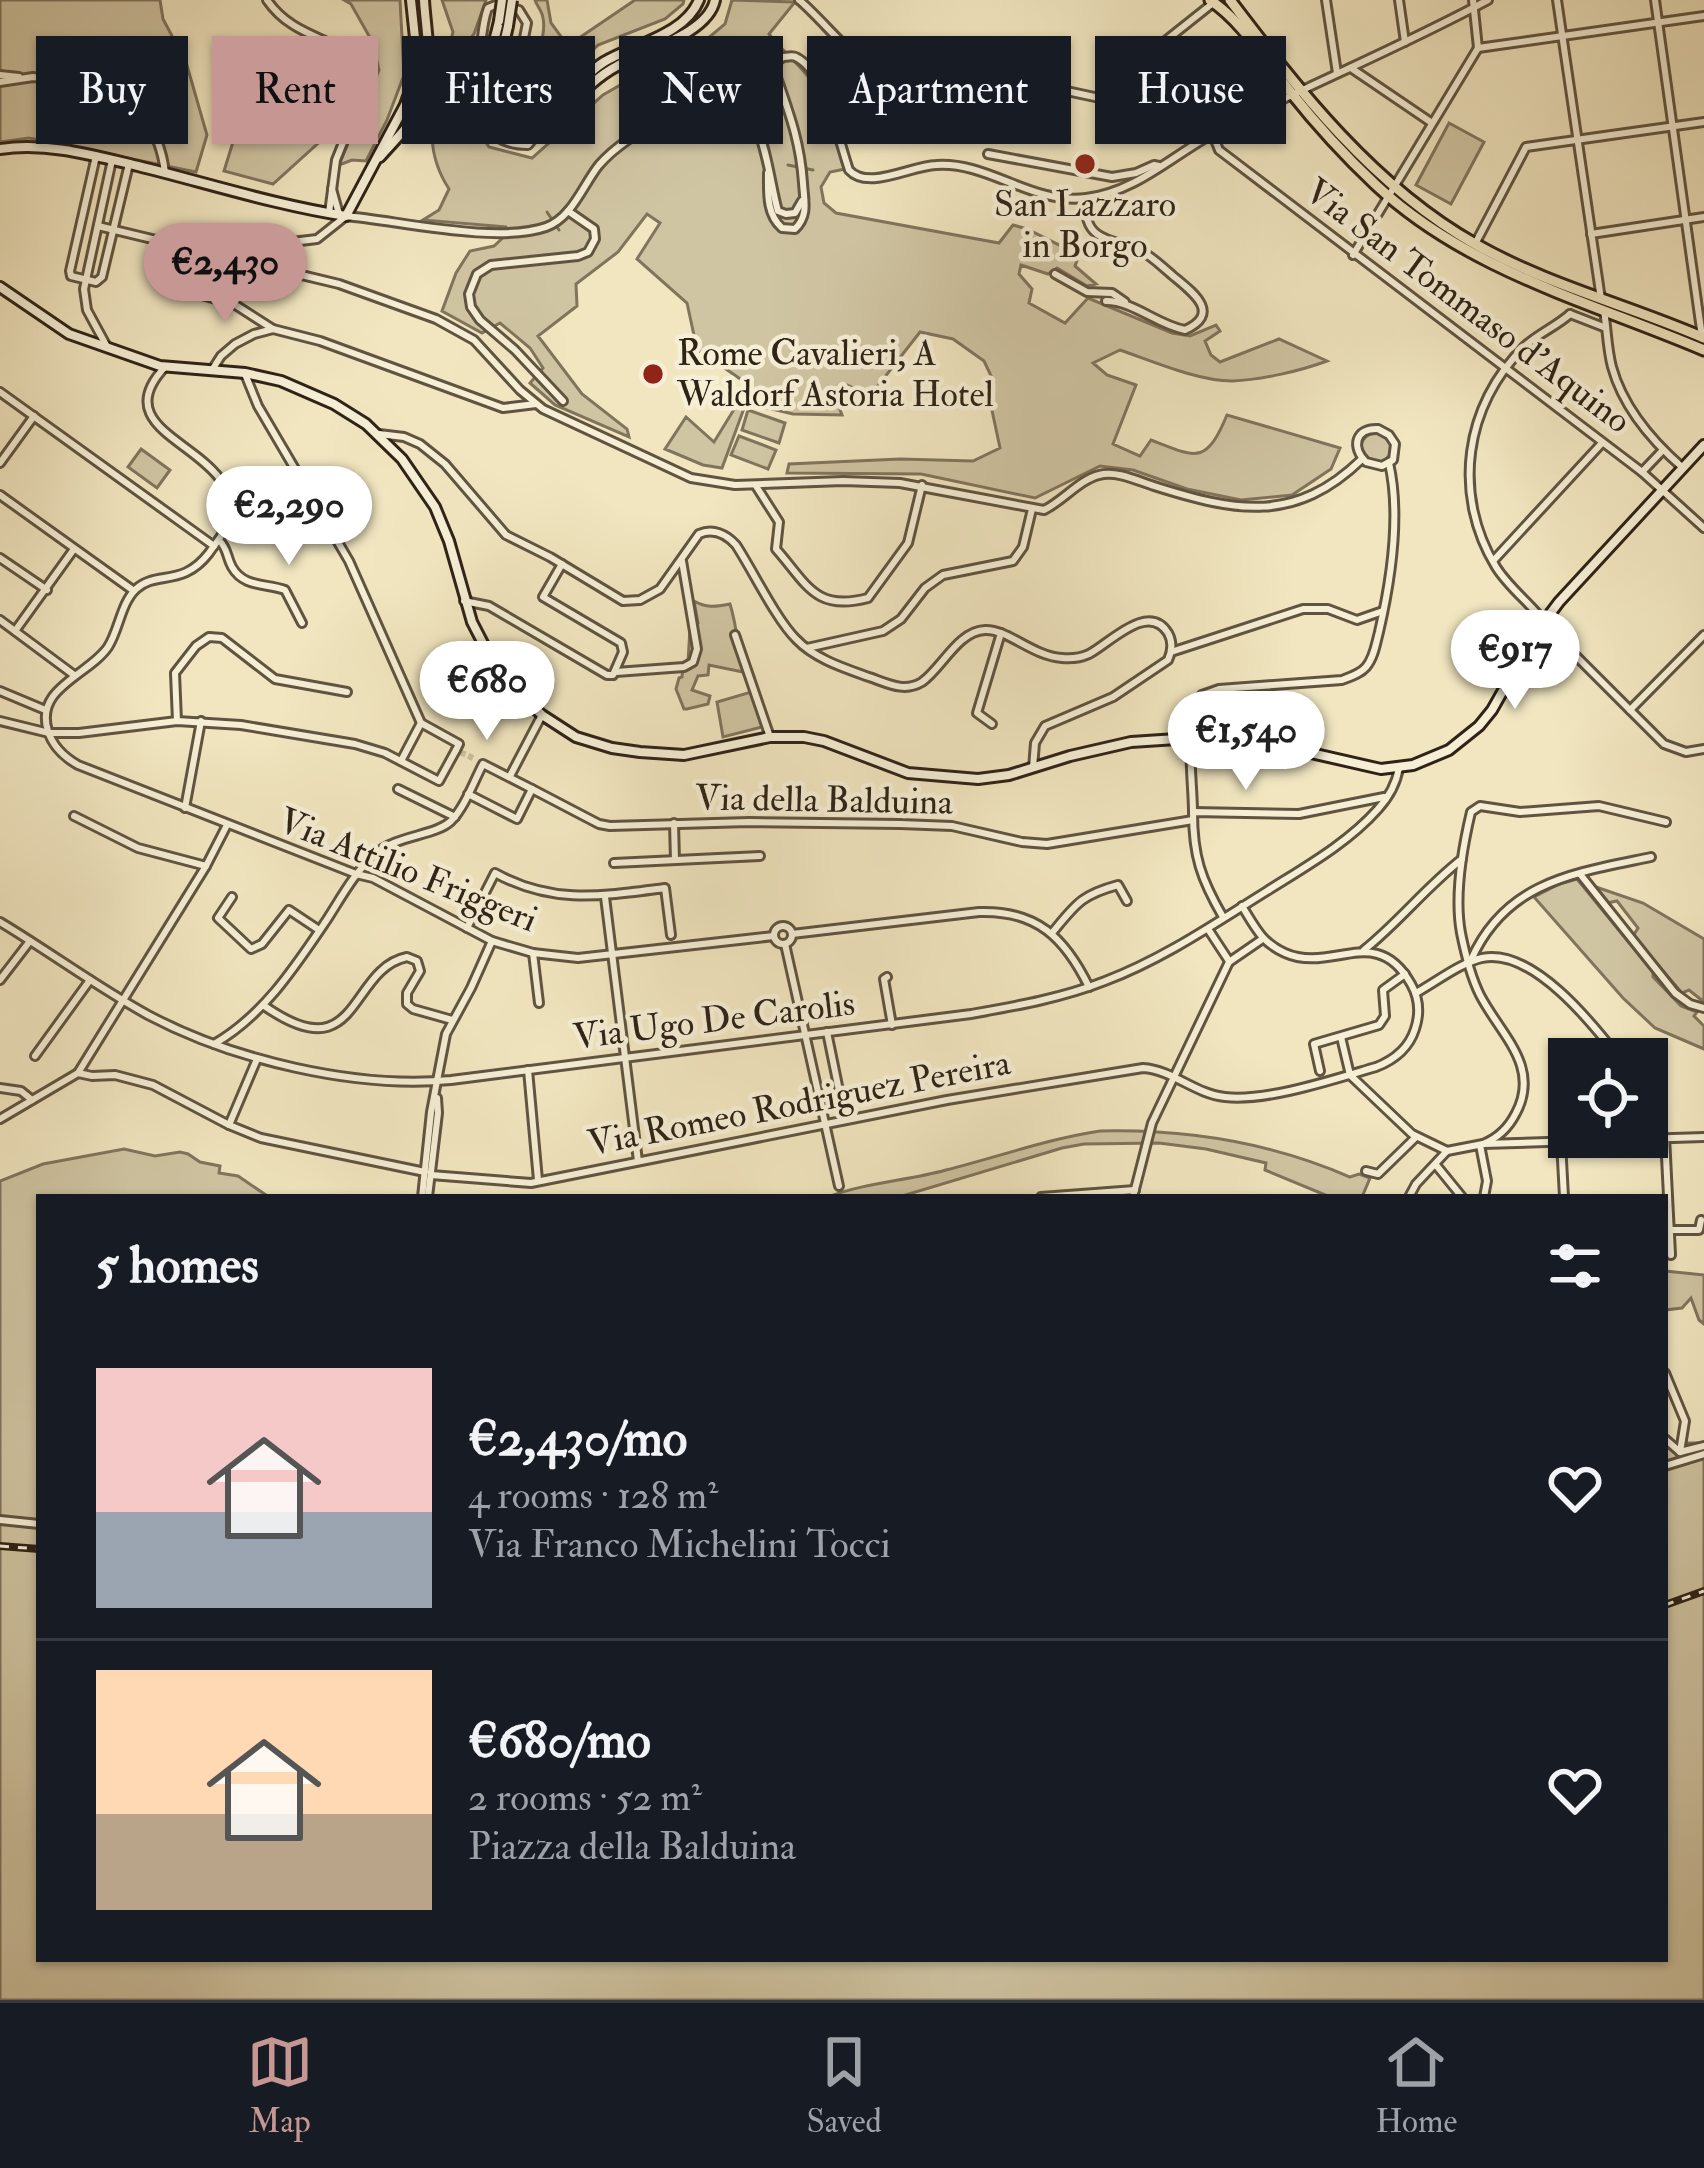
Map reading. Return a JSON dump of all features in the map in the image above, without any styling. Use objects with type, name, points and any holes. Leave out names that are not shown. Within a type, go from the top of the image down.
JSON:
[{"type":"main road","points":[[371,168],[416,75],[411,0]]},
{"type":"main road","points":[[0,149],[36,146],[96,156],[338,214],[422,103],[428,60],[424,0]]},
{"type":"main road","points":[[502,0],[502,36]]},
{"type":"main road","points":[[500,36],[512,0]]},
{"type":"main road","points":[[595,70],[688,19],[699,0]]},
{"type":"main road","points":[[595,82],[697,26],[715,0]]},
{"type":"main road","points":[[1230,0],[1340,150],[1391,192],[1473,249],[1527,270],[1604,313],[1704,350]]},
{"type":"main road","points":[[1212,1],[1297,93]]},
{"type":"main road","points":[[0,287],[58,328],[164,367],[245,373],[281,381],[345,410],[380,434],[435,507],[480,640],[517,693],[542,716],[587,741],[640,752],[694,754],[770,737],[820,740],[886,766],[935,777],[982,779],[1131,742],[1192,738],[1267,743],[1356,765],[1399,768],[1439,755],[1479,726],[1545,620],[1704,445]]},
{"type":"main road","points":[[1577,296],[1602,300],[1703,337]]},
{"type":"street","points":[[267,0],[297,28],[354,55],[368,71],[335,160],[332,187],[338,214]]},
{"type":"street","points":[[799,0],[899,92],[928,98],[937,95],[958,68],[1095,97]]},
{"type":"street","points":[[1326,0],[1337,73]]},
{"type":"street","points":[[1399,0],[1405,42]]},
{"type":"street","points":[[1286,98],[1488,0]]},
{"type":"street","points":[[1557,0],[1609,355],[1631,408],[1683,468]]},
{"type":"street","points":[[1654,0],[1703,337]]},
{"type":"street","points":[[1170,36],[1212,1]]},
{"type":"street","points":[[482,36],[488,8],[498,4],[516,8],[525,16],[524,36]]},
{"type":"street","points":[[1353,254],[1478,48],[1473,4]]},
{"type":"street","points":[[1478,48],[1704,16]]},
{"type":"street","points":[[768,173],[770,210],[780,227],[792,230],[801,225],[806,208],[797,136],[774,69],[785,56],[799,59],[812,73],[849,170],[857,178],[950,165],[1052,198],[1085,199],[1115,192],[1196,144]]},
{"type":"street","points":[[1350,68],[1432,123]]},
{"type":"street","points":[[0,78],[62,80],[145,116],[165,173]]},
{"type":"street","points":[[338,214],[458,230],[524,232],[552,225],[608,157],[686,104],[713,92],[732,94],[750,111],[779,212],[798,211],[804,192]]},
{"type":"street","points":[[1473,249],[1524,148],[1704,122]]},
{"type":"street","name":"Via San Tommaso d'Aquino","points":[[1217,144],[1353,254],[1642,472],[1704,528]]},
{"type":"street","points":[[988,154],[1112,177],[1159,166]]},
{"type":"street","points":[[96,156],[70,271],[71,276],[85,281],[101,279],[129,164]]},
{"type":"street","points":[[106,346],[86,308],[85,281],[112,160]]},
{"type":"street","points":[[1055,274],[1087,292],[1112,293],[1172,327],[1185,330],[1203,316],[1199,298],[1146,254],[1094,232],[1086,217],[1085,199]]},
{"type":"street","points":[[563,401],[480,320],[469,298],[475,277],[490,265],[588,252],[596,239],[594,230],[568,211]]},
{"type":"street","points":[[256,263],[267,245],[316,239],[338,214]]},
{"type":"street","points":[[1591,234],[1704,217]]},
{"type":"street","points":[[98,226],[378,296],[458,329],[536,404],[686,476],[722,484],[843,481],[922,485],[1047,509],[1103,474],[1211,503],[1274,506],[1315,495],[1362,459]]},
{"type":"street","points":[[197,249],[191,292],[234,304],[273,329],[320,341],[503,408],[536,404]]},
{"type":"street","points":[[1577,296],[1570,314],[1529,343],[1504,369],[1479,414],[1470,455],[1474,519],[1508,583],[1630,710],[1670,747],[1686,752],[1704,749]]},
{"type":"street","points":[[1106,302],[1127,305]]},
{"type":"street","points":[[1570,314],[1607,328]]},
{"type":"street","points":[[212,370],[235,344],[273,329]]},
{"type":"street","points":[[49,734],[46,719],[51,701],[61,686],[107,648],[134,591],[190,572],[227,525],[230,514],[222,479],[159,428],[148,410],[149,390],[164,367]]},
{"type":"street","points":[[0,721],[49,734],[201,721],[351,742],[440,782],[459,744],[421,723],[350,561],[258,406],[245,373]]},
{"type":"street","points":[[0,392],[205,539],[218,540],[242,578],[285,590],[302,623]]},
{"type":"street","points":[[0,463],[34,416]]},
{"type":"street","points":[[1224,918],[1199,871],[1194,850],[1195,707],[1207,692],[1331,682],[1346,679],[1370,662],[1392,556],[1389,463],[1396,451],[1394,441],[1374,428],[1357,437],[1362,459],[1378,466],[1389,463]]},
{"type":"street","points":[[380,434],[404,436],[424,447],[445,464],[506,535],[631,602],[659,589],[702,532],[729,538],[790,632],[807,648],[848,670],[905,688],[920,683],[974,632],[1001,633],[1039,654],[1072,658],[1090,654],[1137,623],[1161,626],[1168,633],[1172,652],[1167,662],[1113,697],[1045,726],[1035,743],[1033,768]]},
{"type":"street","points":[[1493,561],[1602,443]]},
{"type":"street","points":[[1642,472],[1663,449]]},
{"type":"street","points":[[756,485],[779,522],[776,549],[814,596],[861,601],[908,543],[922,485]]},
{"type":"street","points":[[0,495],[134,591]]},
{"type":"street","points":[[807,648],[889,628],[943,574],[1013,561],[1023,547],[1032,508]]},
{"type":"street","points":[[15,631],[74,549]]},
{"type":"street","points":[[0,558],[47,590]]},
{"type":"street","points":[[466,607],[489,606],[607,675],[684,667],[694,660],[697,649],[682,558]]},
{"type":"street","points":[[562,564],[543,597],[621,644],[616,672]]},
{"type":"street","points":[[1172,652],[1303,609],[1328,609],[1357,620],[1383,611]]},
{"type":"street","points":[[0,620],[75,675]]},
{"type":"street","points":[[992,724],[977,713],[1001,633]]},
{"type":"street","points":[[1630,710],[1704,634]]},
{"type":"street","points":[[735,635],[770,737]]},
{"type":"street","points":[[177,721],[175,673],[209,637],[232,645],[275,679],[346,692]]},
{"type":"street","points":[[0,691],[44,709]]},
{"type":"street","points":[[510,777],[542,716]]},
{"type":"street","points":[[185,808],[201,721]]},
{"type":"street","points":[[401,761],[421,723]]},
{"type":"street","name":"Via Attilio Friggeri","points":[[49,734],[72,762],[377,880],[492,941],[567,958],[773,936]]},
{"type":"street","name":"Via della Balduina","points":[[472,758],[603,825],[939,825],[1047,844],[1193,816],[1299,814],[1388,797]]},
{"type":"street","points":[[0,922],[124,1001],[214,1044],[244,1025],[263,1005],[375,854],[389,844],[446,825],[454,817],[483,764]]},
{"type":"street","points":[[1388,797],[1399,768]]},
{"type":"street","points":[[398,789],[454,817]]},
{"type":"street","points":[[467,794],[517,819],[532,789]]},
{"type":"street","name":"Via Ugo De Carolis","points":[[214,1044],[257,1059],[343,1076],[438,1081],[1007,1008],[1089,987],[1136,969],[1335,847],[1388,797]]},
{"type":"street","points":[[1482,1144],[1497,1137],[1515,1115],[1524,1075],[1520,1058],[1479,993],[1460,926],[1462,859],[1470,814],[1480,806],[1530,812],[1599,806],[1666,822]]},
{"type":"street","points":[[74,816],[138,848],[206,866]]},
{"type":"street","points":[[674,823],[675,860]]},
{"type":"street","points":[[0,1119],[78,1072],[227,825]]},
{"type":"street","points":[[614,863],[760,856]]},
{"type":"street","points":[[1469,963],[1487,929],[1518,900],[1552,880],[1651,857]]},
{"type":"street","points":[[1364,951],[1462,859]]},
{"type":"street","points":[[466,928],[495,873],[541,893],[574,897],[665,888],[671,935]]},
{"type":"street","points":[[1580,874],[1675,993],[1704,1008]]},
{"type":"street","points":[[1052,933],[1088,895],[1118,885],[1127,901]]},
{"type":"street","points":[[605,895],[638,1161]]},
{"type":"street","points":[[232,897],[218,918],[250,949],[262,944],[289,910],[319,930]]},
{"type":"street","points":[[1242,906],[1262,940],[1285,953],[1302,958],[1364,951],[1386,957],[1405,974],[1416,993],[1481,958],[1531,968],[1601,1038]]},
{"type":"street","points":[[792,934],[985,911],[1027,919],[1052,933],[1089,987]]},
{"type":"street","points":[[782,925],[792,934],[785,944],[773,936],[782,925]]},
{"type":"street","points":[[1208,929],[1229,962]]},
{"type":"street","points":[[0,980],[30,940]]},
{"type":"street","points":[[1134,1194],[1151,1123],[1229,962],[1262,940]]},
{"type":"street","points":[[425,1194],[431,1112],[443,1044],[492,941]]},
{"type":"street","points":[[785,944],[839,1186]]},
{"type":"street","points":[[533,952],[539,1003]]},
{"type":"street","points":[[263,1005],[293,1023],[333,1024],[351,1012],[383,967],[407,957],[417,961],[420,969],[406,996],[408,1006],[452,1020]]},
{"type":"street","points":[[1320,1071],[1314,1043],[1382,1023],[1383,990],[1405,974]]},
{"type":"street","points":[[887,977],[892,1025]]},
{"type":"street","points":[[35,1056],[90,980]]},
{"type":"street","name":"Via Romeo Rodriguez Pereira","points":[[78,1072],[153,1085],[229,1125],[280,1143],[428,1173],[517,1184],[1012,1088],[1143,1068],[1215,1095],[1251,1097],[1385,1063],[1406,1046],[1418,1020],[1416,993]]},
{"type":"street","points":[[827,1032],[845,1120]]},
{"type":"street","points":[[1341,1037],[1350,1075],[1416,1137],[1447,1151],[1482,1144],[1548,1142]]},
{"type":"street","points":[[229,1125],[257,1059]]},
{"type":"street","points":[[528,1070],[538,1182]]},
{"type":"street","points":[[0,1088],[23,1092],[32,1100]]},
{"type":"street","points":[[1366,1171],[1378,1174],[1416,1137]]},
{"type":"street","points":[[1668,1137],[1704,1137]]},
{"type":"street","points":[[1482,1144],[1485,1194]]},
{"type":"street","points":[[1411,1194],[1447,1151]]},
{"type":"street","points":[[1563,1158],[1564,1194]]},
{"type":"street","points":[[1666,1158],[1671,1255]]},
{"type":"street","points":[[1436,1165],[1460,1194]]},
{"type":"street","points":[[1670,1230],[1699,1230],[1701,1220]]},
{"type":"street","points":[[1668,1380],[1685,1421],[1680,1452]]},
{"type":"street","points":[[1668,1442],[1680,1452],[1704,1450]]},
{"type":"street","points":[[1668,1465],[1704,1450]]},
{"type":"street","points":[[0,1520],[36,1524]]},
{"type":"shaded area","points":[[0,0],[160,0],[172,36],[36,36],[36,139],[0,142]]},
{"type":"shaded area","points":[[344,0],[400,0],[402,80],[378,138],[378,36],[369,36]]},
{"type":"shaded area","points":[[442,0],[486,0],[472,36],[452,36]]},
{"type":"shaded area","points":[[535,0],[547,0],[551,23],[561,36],[542,36],[543,18]]},
{"type":"shaded area","points":[[635,0],[684,0],[665,19],[595,48],[595,36],[582,36]]},
{"type":"shaded area","points":[[732,0],[795,2],[771,36],[711,36],[725,24]]},
{"type":"shaded area","points":[[783,49],[807,76],[807,144],[837,144],[845,169],[830,172],[821,187],[824,203],[836,213],[999,243],[1013,225],[1027,229],[1079,255],[1075,266],[1096,284],[1087,286],[1057,268],[1048,274],[1021,265],[1019,274],[1032,289],[1029,303],[1065,323],[1088,298],[1172,333],[1190,336],[1216,325],[1220,331],[1205,341],[1220,362],[1279,339],[1327,361],[1232,381],[1190,374],[1120,350],[1093,363],[1107,375],[1136,385],[1113,444],[1140,456],[1151,440],[1198,453],[1213,443],[1227,415],[1340,448],[1331,469],[1292,495],[1241,500],[1187,489],[1133,470],[1100,466],[1035,498],[921,474],[787,473],[789,464],[973,461],[1000,448],[990,401],[994,382],[984,361],[953,339],[920,332],[870,396],[845,384],[834,394],[842,415],[793,414],[746,403],[722,468],[703,465],[665,449],[686,417],[714,442],[749,385],[697,349],[687,303],[637,259],[660,223],[647,214],[618,252],[576,284],[577,306],[538,336],[582,394],[627,429],[629,437],[555,405],[530,383],[543,368],[530,348],[500,323],[482,333],[442,311],[470,251],[494,246],[509,232],[506,227],[423,220],[439,210],[449,189],[433,144],[487,144],[532,158],[548,144],[595,144],[595,102],[619,86],[619,144],[783,144]]},
{"type":"shaded area","points":[[188,69],[207,135],[196,172],[58,144],[188,144]]},
{"type":"shaded area","points":[[1449,123],[1484,142],[1451,204],[1416,185]]},
{"type":"shaded area","points":[[232,144],[317,144],[273,184],[224,171]]},
{"type":"shaded area","points":[[348,144],[375,144],[366,161],[339,165]]},
{"type":"shaded area","points":[[748,410],[785,423],[779,443],[742,430]]},
{"type":"shaded area","points":[[1376,433],[1387,437],[1391,448],[1387,459],[1376,463],[1365,459],[1361,448],[1365,437]]},
{"type":"shaded area","points":[[739,436],[776,450],[768,469],[731,455]]},
{"type":"shaded area","points":[[141,449],[170,470],[157,488],[128,467]]},
{"type":"shaded area","points":[[694,601],[730,604],[743,672],[709,665],[708,675],[698,676],[692,690],[710,696],[708,704],[684,709],[676,689],[683,664],[688,662],[690,628],[698,623]]},
{"type":"shaded area","points":[[751,692],[762,727],[723,737],[717,702]]},
{"type":"shaded area","points":[[1577,879],[1653,977],[1681,1006],[1697,1012],[1694,1016],[1704,1026],[1704,1049],[1655,1028],[1534,897]]},
{"type":"shaded area","points":[[1596,887],[1643,903],[1704,939],[1704,1002],[1689,990],[1682,993],[1633,936],[1638,928],[1617,901],[1607,903]]},
{"type":"shaded area","points":[[1100,1131],[1164,1133],[1228,1140],[1290,1155],[1350,1177],[1370,1178],[1363,1194],[1323,1194],[1265,1170],[1266,1163],[1206,1149],[1159,1143],[1084,1144],[909,1194],[838,1194]]},
{"type":"shaded area","points":[[124,1149],[155,1156],[180,1152],[220,1166],[219,1173],[238,1176],[265,1194],[36,1194],[36,1962],[1668,1962],[1668,1443],[1704,1443],[1704,2000],[0,2000],[0,1181],[43,1164]]},
{"type":"shaded area","points":[[1668,1271],[1704,1275],[1704,1324],[1691,1298],[1682,1308],[1668,1310]]},
{"type":"waterway","points":[[788,165],[813,170]]},
{"type":"waterway","points":[[547,212],[559,230]]},
{"type":"tunnel","points":[[460,752],[473,758]]},
{"type":"railway","points":[[0,1546],[36,1549]]},
{"type":"railway","points":[[1668,1604],[1704,1591]]},
{"type":"place","name":"San Lazzaro in Borgo","points":[[1085,164]]},
{"type":"place","name":"Rome Cavalieri, A Waldorf Astoria Hotel","points":[[653,374]]}]
